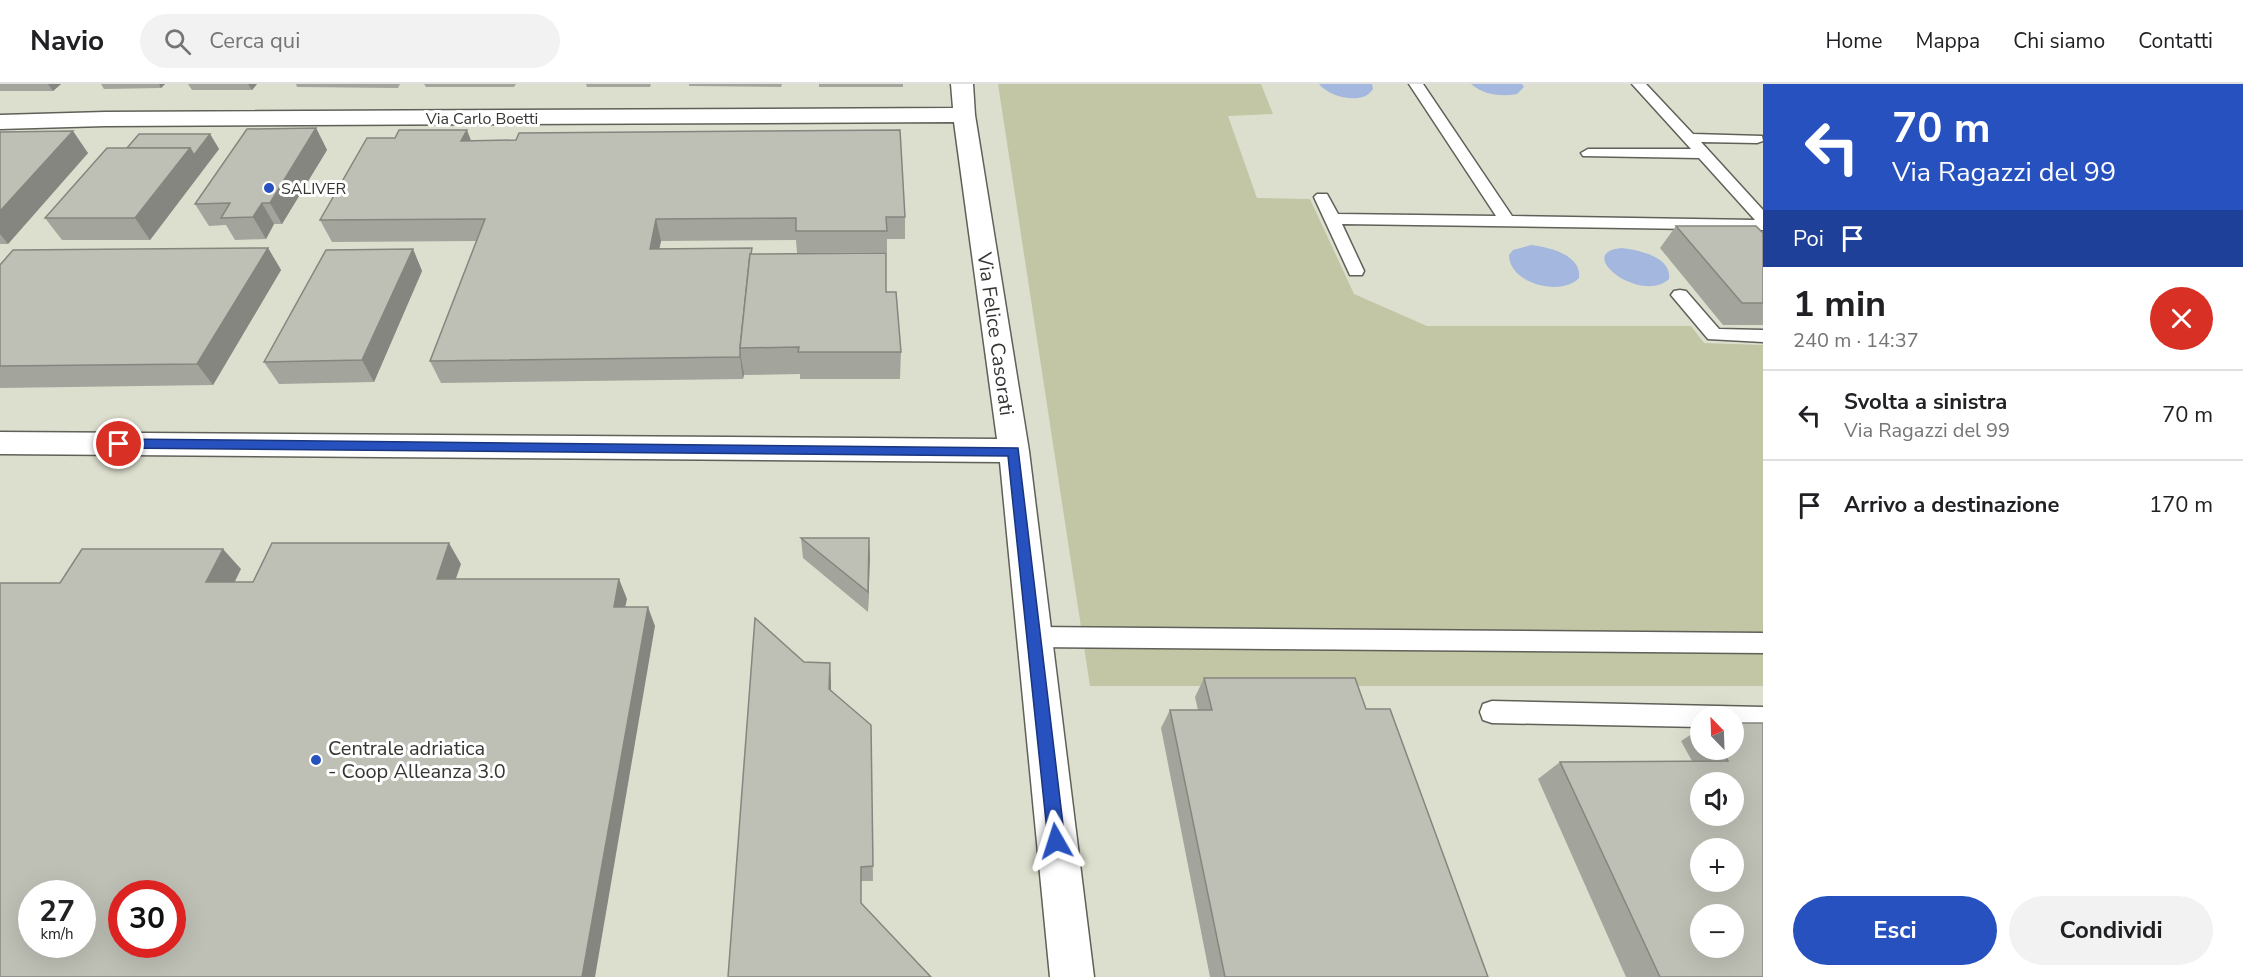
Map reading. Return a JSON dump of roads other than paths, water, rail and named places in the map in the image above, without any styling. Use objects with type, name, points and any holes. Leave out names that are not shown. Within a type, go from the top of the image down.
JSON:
[{"type":"street","name":"Via Carlo Boetti","points":[[0,122],[963,99]]},
{"type":"street","name":"Via Felice Casorati","points":[[963,99],[1014,451],[1072,977]]},
{"type":"street","points":[[0,443],[1014,451]]},
{"type":"lane","points":[[1416,84],[1507,221]]},
{"type":"lane","points":[[1639,84],[1763,219]]},
{"type":"lane","points":[[1689,138],[1757,139]]},
{"type":"lane","points":[[1588,153],[1703,154]]},
{"type":"lane","points":[[1322,197],[1356,271]]},
{"type":"lane","points":[[1332,219],[1763,225]]},
{"type":"lane","points":[[1680,295],[1714,335],[1763,336]]},
{"type":"lane","points":[[1033,637],[1763,643]]},
{"type":"lane","points":[[1492,712],[1690,716]]},
{"type":"lane","points":[[1744,717],[1763,718]]},
{"type":"water","points":[[1319,84],[1372,84],[1373,89],[1362,97],[1346,98],[1330,93]]},
{"type":"water","points":[[1471,84],[1522,84],[1524,87],[1517,94],[1499,95],[1481,91]]},
{"type":"water","points":[[1531,245],[1555,250],[1570,258],[1579,270],[1579,278],[1571,284],[1549,287],[1537,285],[1517,274],[1511,265],[1509,255],[1513,250]]},
{"type":"water","points":[[1622,248],[1645,253],[1660,260],[1669,271],[1669,279],[1657,285],[1643,286],[1616,275],[1604,258],[1609,252]]},
{"type":"place","name":"SALIVER","points":[[269,188]]},
{"type":"place","name":"Centrale adriatica - Coop Alleanza 3.0","points":[[316,760]]}]
